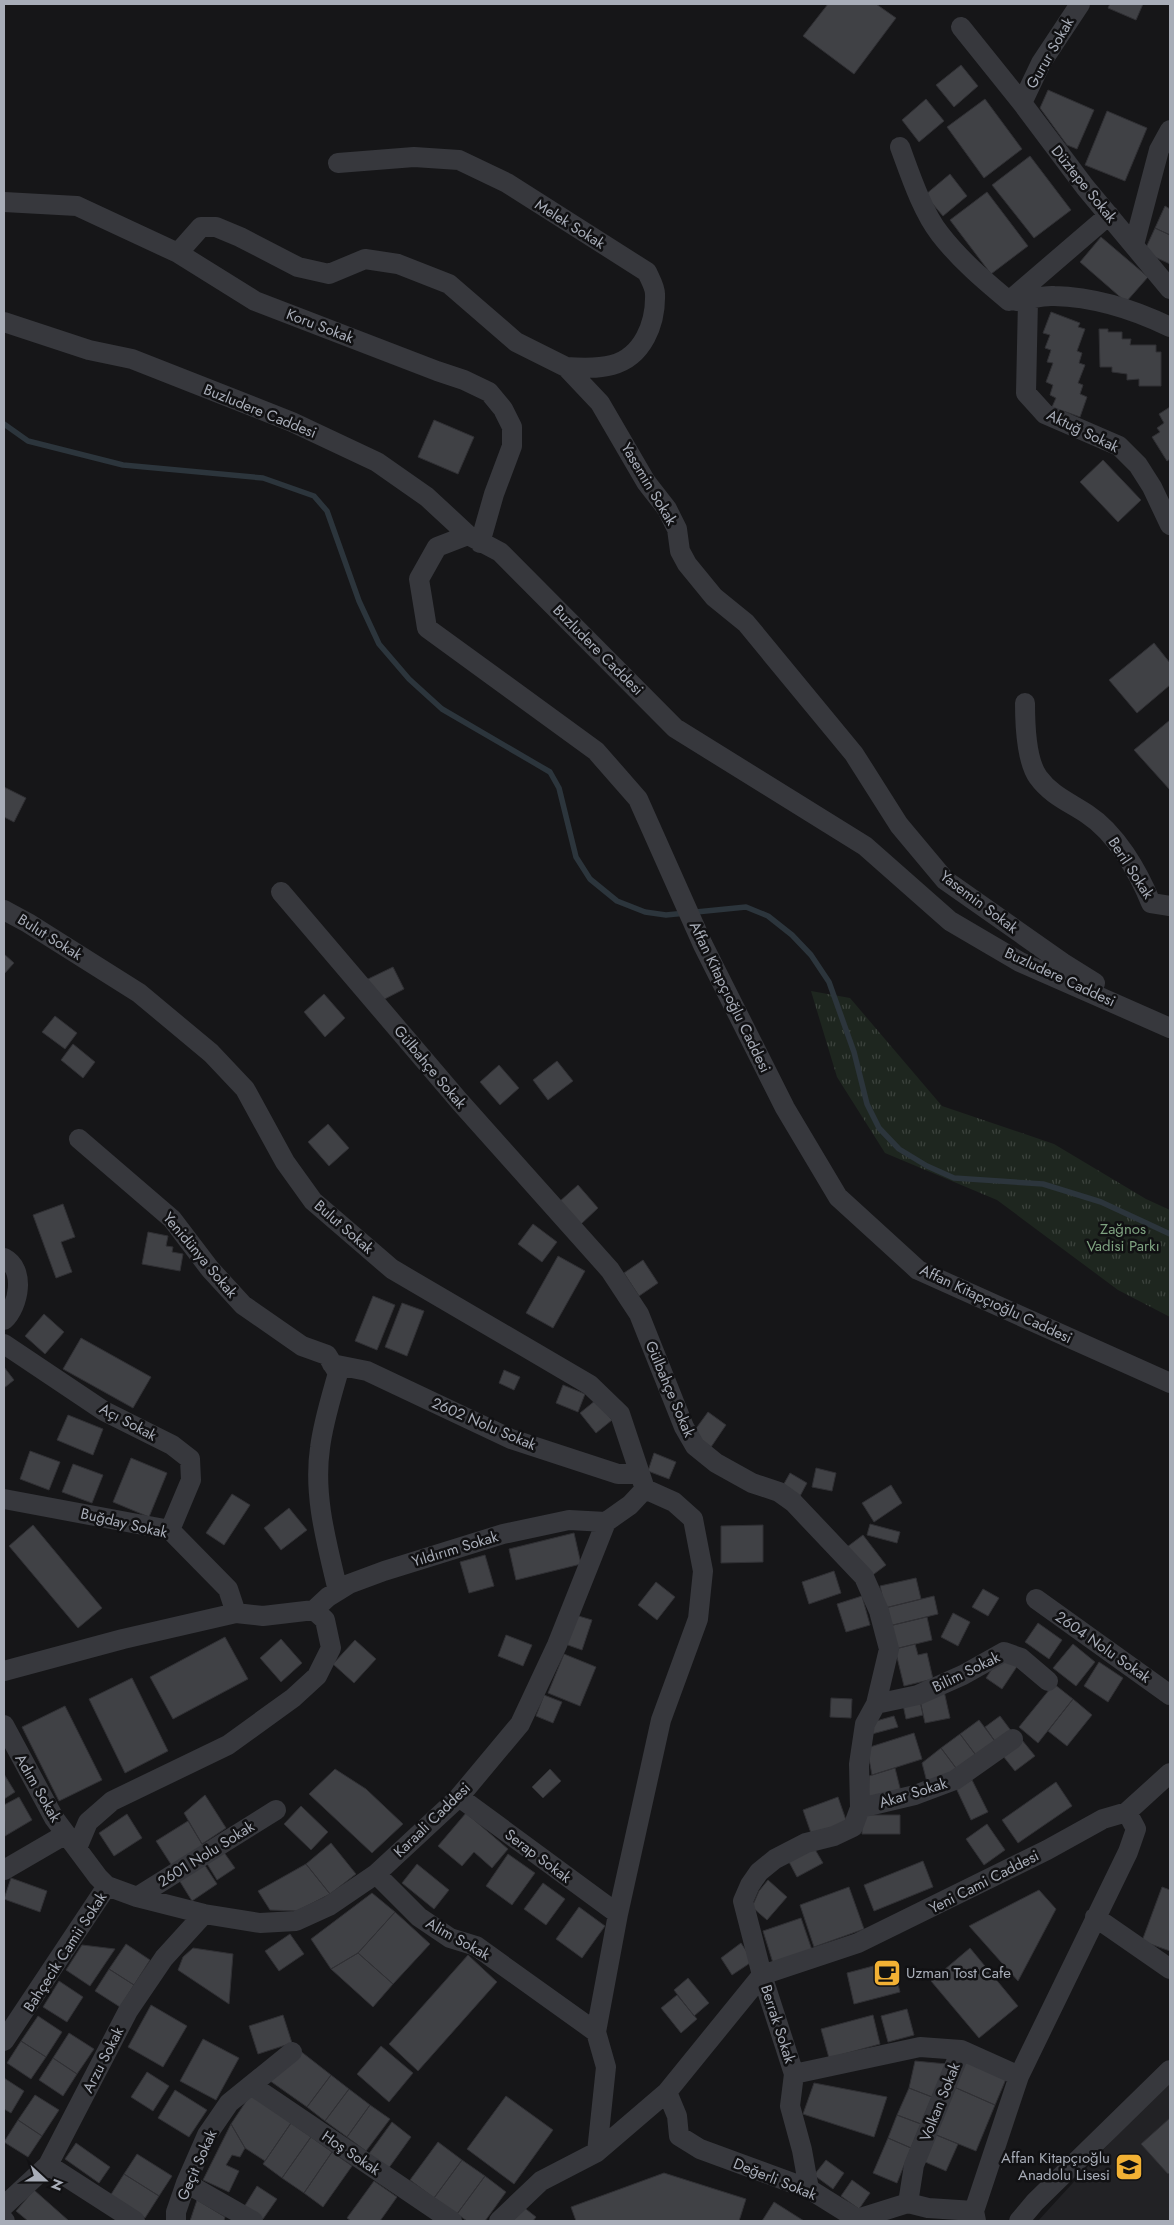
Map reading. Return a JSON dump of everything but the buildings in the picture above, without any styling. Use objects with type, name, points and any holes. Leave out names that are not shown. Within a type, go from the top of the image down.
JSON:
[{"type":"street","name":"Gurur Sokak","points":[[1022,103],[1041,63],[1080,4]]},
{"type":"street","name":"Düztepe Sokak","points":[[960,27],[1022,103],[1085,187],[1134,244]]},
{"type":"street","name":"Düztepe Sokak","points":[[1134,244],[1159,150],[1170,130]]},
{"type":"street","points":[[900,147],[916,189],[939,233],[978,275],[1019,301],[1053,296],[1086,300],[1140,312],[1170,327]]},
{"type":"street","name":"Melek Sokak","points":[[338,163],[414,157],[459,160],[507,183],[647,272],[655,292],[653,323],[639,349],[614,364],[588,369],[566,367]]},
{"type":"street","name":"Koru Sokak","points":[[4,202],[77,206],[178,253],[256,301],[436,371],[464,380],[489,392],[503,409],[512,427],[512,446],[474,539]]},
{"type":"street","points":[[1019,301],[1109,215]]},
{"type":"street","name":"Yasemin Sokak","points":[[178,253],[201,227],[216,227],[240,237],[298,267],[329,274],[365,259],[398,264],[449,284],[516,342],[566,367],[600,403],[646,482],[667,509],[677,530],[680,551],[686,564],[714,597],[746,623],[854,754],[899,825],[945,880],[1063,963],[1098,985],[1114,1002]]},
{"type":"street","points":[[1134,244],[1170,289]]},
{"type":"street","name":"Aktuğ Sokak","points":[[1019,301],[1026,393],[1045,414],[1119,446],[1138,465],[1152,486],[1170,524]]},
{"type":"street","name":"Buzludere Caddesi","points":[[4,322],[90,350],[132,360],[300,426],[377,462],[427,497],[474,539],[500,552],[675,728],[865,846],[950,921],[1020,962],[1170,1028]]},
{"type":"street","name":"Affan Kitapçıoğlu Caddesi","points":[[474,539],[437,546],[418,579],[427,628],[596,751],[638,799],[703,945],[785,1108],[838,1197],[918,1270],[1170,1383]]},
{"type":"street","name":"Beril Sokak","points":[[1025,703],[1025,734],[1037,776],[1054,794],[1089,815],[1115,840],[1142,880],[1151,903],[1170,906]]},
{"type":"street","name":"Gülbahçe Sokak","points":[[282,892],[460,1102],[610,1270],[638,1314],[684,1427],[695,1446],[716,1463],[752,1483],[779,1492],[794,1502],[864,1577],[879,1611],[889,1649],[876,1704],[865,1724],[859,1764],[860,1808],[853,1828],[806,1843],[775,1860],[759,1872],[750,1885],[743,1901],[762,1975]]},
{"type":"street","name":"Bulut Sokak","points":[[4,910],[28,922],[139,993],[211,1052],[245,1089],[285,1162],[313,1201],[392,1269],[590,1385],[620,1414],[643,1482]]},
{"type":"street","name":"Yenidünya Sokak","points":[[79,1139],[172,1219],[210,1269],[243,1305],[302,1346],[326,1355],[332,1364]]},
{"type":"street","points":[[4,1258],[17,1275],[18,1296],[4,1320]]},
{"type":"street","name":"Açı Sokak","points":[[4,1344],[104,1411],[172,1445],[190,1459],[191,1480],[170,1530]]},
{"type":"street","points":[[332,1364],[338,1373],[320,1448],[318,1475],[322,1524],[338,1591]]},
{"type":"street","name":"2602 Nolu Sokak","points":[[332,1364],[367,1370],[511,1439],[643,1482]]},
{"type":"street","points":[[597,2152],[606,2067],[596,2032],[618,1914],[661,1720],[698,1619],[703,1571],[693,1520],[674,1502],[643,1482],[630,1504],[606,1522]]},
{"type":"street","name":"Buğday Sokak","points":[[4,1499],[170,1530],[228,1589],[236,1613]]},
{"type":"street","name":"Yıldırım Sokak","points":[[314,1610],[349,1584],[384,1571],[503,1534],[569,1520],[606,1522]]},
{"type":"street","name":"Karaali Caddesi","points":[[72,1841],[98,1877],[108,1886],[137,1897],[204,1914],[260,1923],[296,1921],[329,1906],[376,1874],[459,1797],[520,1724],[557,1645],[606,1522]]},
{"type":"street","name":"2604 Nolu Sokak","points":[[1036,1599],[1170,1695]]},
{"type":"street","points":[[4,1671],[123,1639],[236,1613],[264,1616],[314,1610],[325,1620],[331,1648],[317,1676],[293,1698],[228,1745],[112,1800],[88,1822],[72,1841],[4,1870]]},
{"type":"street","name":"Bilim Sokak","points":[[876,1704],[918,1695],[963,1675],[1004,1652],[1021,1658],[1048,1681]]},
{"type":"street","name":"Adım Sokak","points":[[4,1725],[54,1818],[72,1841]]},
{"type":"street","name":"Akar Sokak","points":[[860,1808],[916,1795],[956,1780],[1013,1739]]},
{"type":"street","points":[[975,2216],[1019,2076],[1128,1852],[1136,1829],[1127,1812],[1170,1773]]},
{"type":"street","name":"Serap Sokak","points":[[459,1797],[618,1914]]},
{"type":"street","name":"2601 Nolu Sokak","points":[[137,1897],[276,1810]]},
{"type":"street","name":"Yeni Cami Caddesi","points":[[762,1975],[858,1943],[1047,1850],[1103,1819],[1127,1812]]},
{"type":"street","name":"Alim Sokak","points":[[376,1874],[419,1917],[450,1938],[476,1946],[596,2032]]},
{"type":"street","name":"Bahçecik Camii Sokak","points":[[4,2041],[108,1886]]},
{"type":"street","name":"Arzu Sokak","points":[[4,2206],[48,2165],[128,2011],[164,1958],[204,1914]]},
{"type":"street","points":[[1096,1918],[1170,1969]]},
{"type":"street","points":[[499,2221],[541,2181],[597,2152],[667,2092],[762,1975]]},
{"type":"street","name":"Berrak Sokak","points":[[762,1975],[794,2074],[790,2106],[802,2150],[809,2190]]},
{"type":"street","name":"Volkan Sokak","points":[[794,2074],[920,2047],[961,2050],[914,2165],[908,2203]]},
{"type":"street","points":[[961,2050],[1019,2076]]},
{"type":"street","name":"Geçit Sokak","points":[[176,2221],[176,2212],[186,2184],[207,2135],[229,2103],[292,2052]]},
{"type":"street","points":[[1019,2221],[1035,2202],[1170,2070]]},
{"type":"street","name":"Hoş Sokak","points":[[251,2085],[452,2221]]},
{"type":"street","name":"Değerli Sokak","points":[[667,2092],[677,2116],[679,2136],[700,2149],[809,2190],[857,2220],[908,2203],[975,2216]]},
{"type":"street","points":[[48,2165],[135,2221]]},
{"type":"street","points":[[186,2184],[253,2221]]},
{"type":"shaded area","name":"Affan Kitapçıoğlu Anadolu Lisesi","points":[[1170,2078],[1170,2221],[1038,2221],[1136,2114]]},
{"type":"green space","name":"Zağnos Vadisi Parkı","points":[[811,991],[850,998],[942,1106],[1054,1144],[1146,1199],[1170,1210],[1170,1317],[1118,1290],[997,1200],[885,1153],[837,1077]]},
{"type":"waterway","points":[[4,424],[28,441],[123,465],[263,478],[314,496],[327,511],[359,601],[379,644],[409,679],[442,709],[550,772],[559,788],[576,857],[590,879],[617,901],[645,912],[666,915],[746,907],[768,916],[792,935],[811,955],[829,982],[854,1052],[867,1104],[879,1128],[899,1149],[927,1166],[954,1178],[1043,1184],[1101,1202],[1170,1234]]},
{"type":"place","name":"Uzman Tost Cafe","points":[[887,1973]]},
{"type":"place","name":"Affan Kitapçıoğlu Anadolu Lisesi","points":[[1129,2167]]}]
